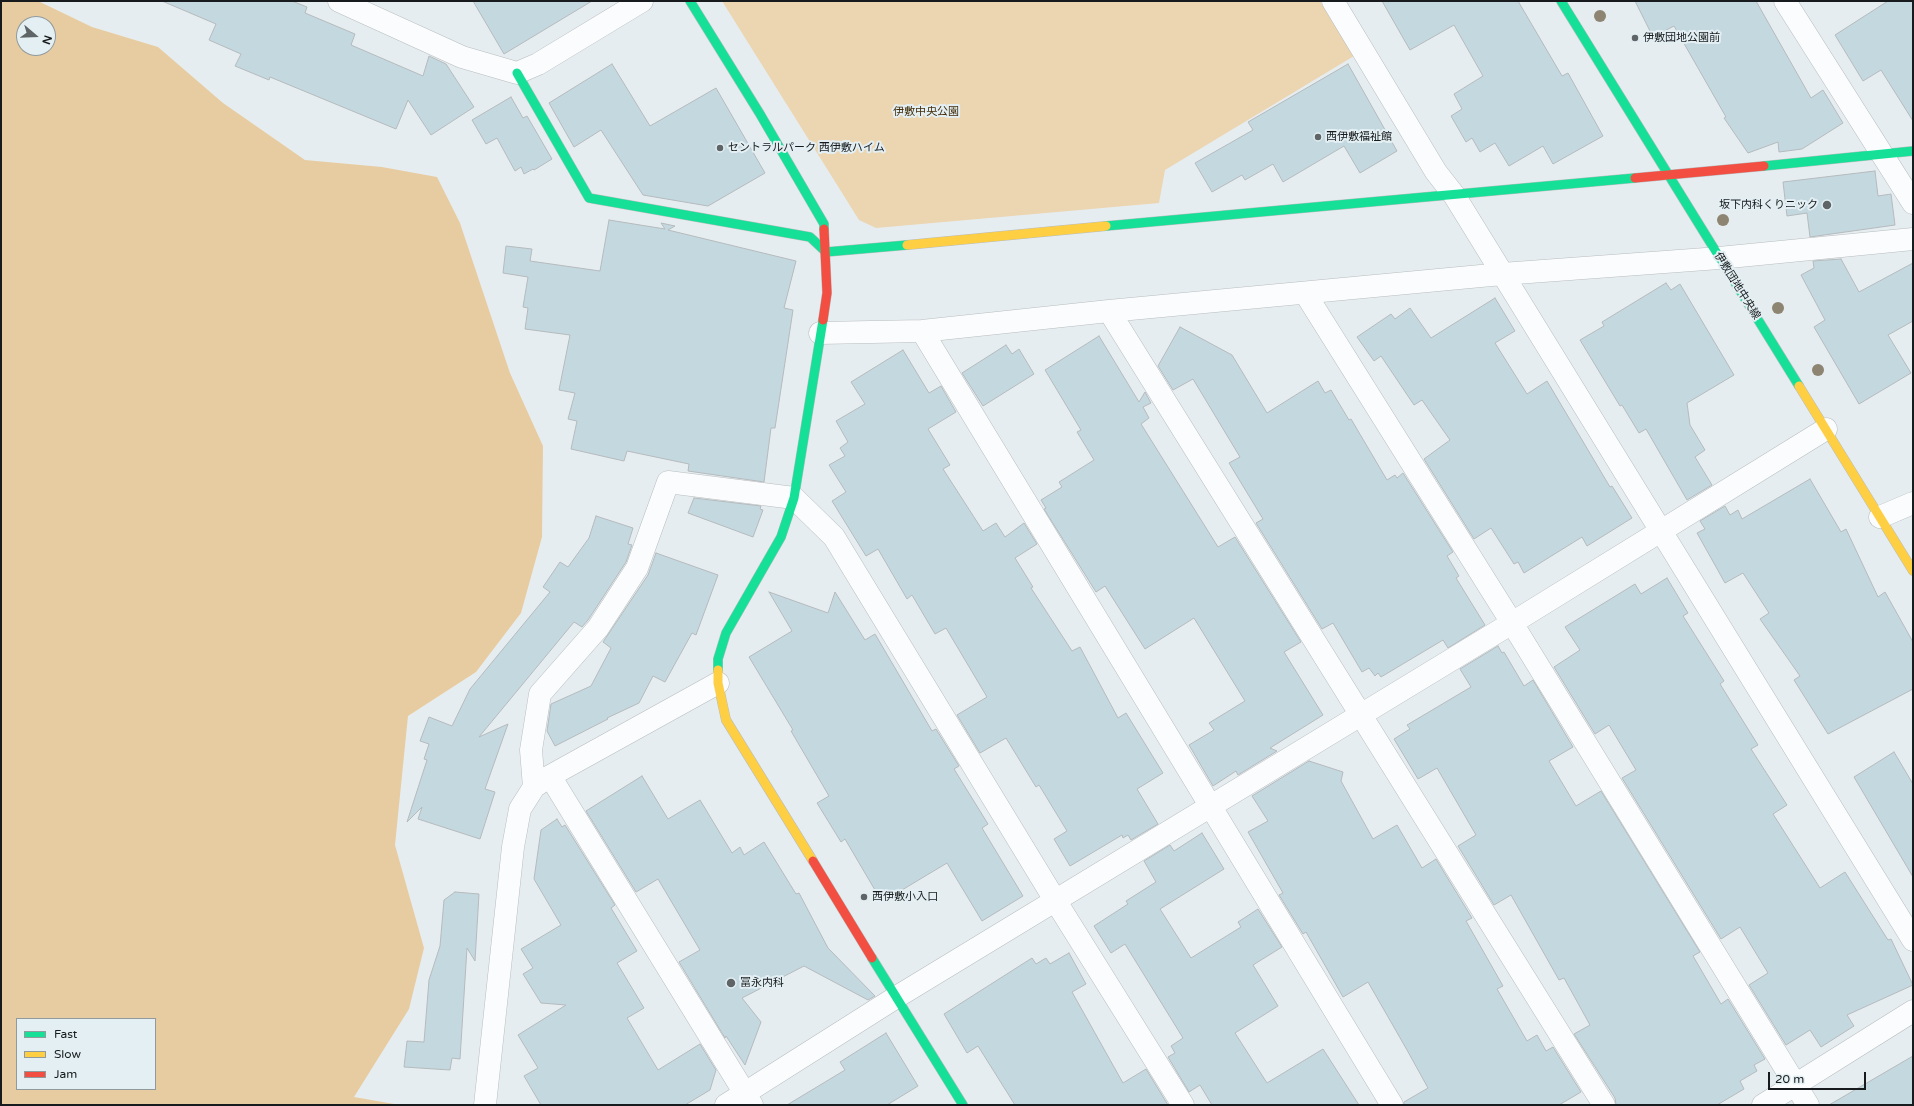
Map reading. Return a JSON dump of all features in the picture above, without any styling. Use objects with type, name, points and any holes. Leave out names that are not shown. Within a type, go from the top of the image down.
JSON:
[{"type":"street","points":[[339,1],[462,57],[517,73],[538,64],[642,1]]},
{"type":"street","points":[[690,1],[760,114],[824,224],[826,252],[827,293],[794,498],[781,537],[726,633],[718,659],[718,683],[726,720],[895,998],[963,1105]]},
{"type":"street","points":[[1333,1],[1436,172],[1454,195],[1913,940]]},
{"type":"street","name":"伊敷団地中央線","points":[[1561,1],[1913,571]]},
{"type":"street","points":[[1785,1],[1913,203]]},
{"type":"street","points":[[517,73],[589,198],[810,237],[826,252],[1454,195],[1913,151]]},
{"type":"street","points":[[820,333],[922,331],[1109,311],[1502,274],[1719,258],[1913,239]]},
{"type":"street","points":[[1305,293],[1512,623],[1808,1105]]},
{"type":"street","points":[[1109,311],[1604,1105]]},
{"type":"street","points":[[922,331],[1392,1105]]},
{"type":"street","points":[[726,1105],[749,1099],[895,998],[1512,623],[1826,429]]},
{"type":"street","points":[[749,1099],[542,781],[531,750],[540,694],[598,628],[636,568],[668,482],[794,498],[834,537],[1055,900],[1183,1105]]},
{"type":"street","points":[[1880,517],[1913,503]]},
{"type":"street","points":[[485,1105],[513,847],[520,809],[542,781],[718,683]]},
{"type":"street","points":[[1763,1105],[1913,1011]]},
{"type":"green space","name":"伊敷中央公園","points":[[722,1],[1320,1],[1354,56],[1165,170],[1159,203],[876,228],[859,220]]},
{"type":"shaded area","points":[[1,1],[38,1],[92,27],[158,47],[223,103],[305,160],[382,167],[437,177],[460,223],[510,373],[543,446],[542,537],[521,613],[476,672],[408,716],[395,845],[424,948],[409,1009],[354,1097],[400,1105],[1,1105]]},
{"type":"building","points":[[162,1],[292,1],[307,7],[305,13],[355,34],[351,45],[423,76],[429,56],[446,64],[474,107],[431,135],[408,100],[396,129],[270,77],[269,80],[235,66],[241,54],[209,40],[216,24]]},
{"type":"building","points":[[473,1],[592,1],[504,54]]},
{"type":"building","points":[[1382,1],[1518,1],[1562,76],[1568,73],[1603,136],[1553,164],[1543,146],[1509,166],[1495,143],[1480,152],[1472,138],[1466,142],[1451,116],[1462,109],[1454,94],[1483,76],[1454,25],[1410,50]]},
{"type":"building","points":[[1635,1],[1756,1],[1811,98],[1823,90],[1843,123],[1802,149],[1779,152],[1778,142],[1748,153],[1724,118],[1726,117],[1674,26],[1653,37]]},
{"type":"building","points":[[1888,1],[1913,1],[1913,121],[1881,70],[1863,81],[1835,35]]},
{"type":"building","points":[[612,64],[650,126],[716,88],[765,173],[708,206],[643,195],[601,130],[574,147],[549,103]]},
{"type":"building","points":[[1348,64],[1397,151],[1360,173],[1344,146],[1283,182],[1273,164],[1245,180],[1242,175],[1212,192],[1195,163],[1253,130],[1248,122]]},
{"type":"building","points":[[511,97],[523,118],[527,116],[552,159],[524,174],[521,167],[515,171],[497,138],[486,144],[472,120]]},
{"type":"building","name":"坂下内科くりニック","points":[[1875,171],[1878,196],[1891,194],[1895,225],[1810,237],[1807,213],[1787,216],[1783,182]]},
{"type":"building","points":[[609,220],[665,229],[661,223],[675,226],[668,230],[796,261],[784,308],[793,310],[775,428],[771,428],[764,482],[688,471],[689,464],[627,451],[624,461],[571,449],[577,421],[568,419],[575,393],[559,390],[570,335],[525,329],[528,308],[523,307],[528,277],[503,273],[506,246],[532,249],[530,261],[600,271]]},
{"type":"building","points":[[1841,259],[1859,292],[1913,263],[1913,321],[1888,335],[1911,373],[1859,404],[1814,327],[1825,320],[1801,275],[1814,268],[1813,261]]},
{"type":"building","points":[[1666,283],[1671,290],[1680,284],[1734,375],[1687,403],[1690,425],[1705,450],[1695,457],[1712,485],[1687,500],[1646,429],[1639,433],[1622,405],[1620,406],[1580,340],[1604,326],[1602,322]]},
{"type":"building","points":[[1495,298],[1515,331],[1495,343],[1527,394],[1547,381],[1610,487],[1612,486],[1632,518],[1587,546],[1582,537],[1524,573],[1518,562],[1514,564],[1491,528],[1474,539],[1424,459],[1450,440],[1422,400],[1414,405],[1381,356],[1374,361],[1357,337],[1391,314],[1395,319],[1410,308],[1431,338]]},
{"type":"building","points":[[1180,327],[1232,355],[1267,413],[1318,381],[1325,393],[1331,390],[1349,420],[1351,419],[1387,480],[1395,475],[1397,478],[1403,473],[1453,552],[1447,556],[1459,576],[1456,578],[1485,625],[1448,648],[1443,640],[1381,677],[1378,673],[1375,676],[1369,668],[1362,672],[1333,623],[1322,629],[1256,523],[1263,519],[1229,463],[1240,457],[1193,379],[1173,390],[1158,366]]},
{"type":"building","points":[[1099,336],[1139,402],[1145,392],[1151,403],[1143,407],[1149,418],[1141,424],[1218,547],[1235,537],[1301,642],[1284,652],[1323,715],[1270,748],[1277,751],[1238,775],[1236,771],[1213,786],[1189,745],[1214,730],[1209,723],[1245,701],[1194,618],[1145,649],[1105,586],[1096,592],[1044,509],[1046,508],[1041,500],[1062,487],[1059,482],[1094,460],[1077,432],[1081,430],[1045,370]]},
{"type":"building","points":[[1006,345],[1012,354],[1019,349],[1034,374],[983,406],[962,373]]},
{"type":"building","points":[[903,350],[929,393],[941,386],[956,412],[928,429],[950,465],[943,469],[983,531],[996,523],[1005,537],[1024,523],[1037,544],[1015,558],[1033,587],[1031,588],[1072,651],[1080,647],[1118,718],[1126,713],[1163,773],[1137,789],[1158,824],[1131,840],[1128,835],[1123,838],[1122,835],[1070,866],[1054,839],[1067,831],[1039,785],[1036,787],[1006,738],[980,753],[957,715],[987,697],[946,628],[935,634],[912,595],[907,599],[878,549],[866,556],[832,501],[846,492],[829,465],[845,456],[840,448],[848,442],[836,421],[865,404],[851,382]]},
{"type":"building","points":[[1810,479],[1841,532],[1846,529],[1878,597],[1885,592],[1913,642],[1913,689],[1828,734],[1794,680],[1800,676],[1760,619],[1769,613],[1743,573],[1725,583],[1697,533],[1705,529],[1700,521],[1725,506],[1730,515],[1738,510],[1742,519]]},
{"type":"building","points":[[694,498],[761,506],[760,509],[763,510],[753,537],[688,513]]},
{"type":"building","points":[[596,516],[633,528],[628,544],[632,545],[626,562],[588,620],[582,627],[574,622],[479,737],[508,724],[485,789],[495,792],[480,839],[418,819],[422,807],[407,822],[427,760],[424,759],[429,744],[420,741],[429,717],[452,726],[470,689],[550,592],[543,587],[560,562],[568,567],[589,538]]},
{"type":"building","points":[[656,553],[718,575],[696,635],[692,633],[665,682],[653,676],[639,703],[607,718],[608,719],[555,746],[547,731],[551,704],[591,686],[611,648],[603,642],[648,575]]},
{"type":"building","points":[[1667,578],[1688,613],[1683,616],[1724,681],[1720,684],[1758,745],[1751,749],[1787,805],[1773,814],[1820,888],[1845,872],[1888,940],[1891,939],[1913,985],[1847,1015],[1854,1026],[1821,1047],[1810,1030],[1786,1045],[1749,985],[1768,973],[1740,927],[1721,939],[1622,778],[1636,770],[1609,725],[1595,734],[1554,667],[1580,650],[1565,627],[1635,584],[1641,594]]},
{"type":"building","points":[[769,592],[828,613],[835,592],[865,640],[875,634],[932,731],[936,729],[959,766],[954,769],[988,824],[982,828],[1023,896],[982,921],[947,863],[882,902],[845,839],[841,842],[817,803],[829,796],[791,731],[793,730],[749,657],[792,631]]},
{"type":"building","points":[[1498,646],[1502,653],[1504,652],[1524,686],[1533,680],[1573,747],[1549,761],[1576,806],[1601,791],[1700,952],[1693,956],[1721,1004],[1728,999],[1765,1059],[1754,1065],[1757,1071],[1740,1081],[1744,1089],[1717,1105],[1616,1105],[1615,1098],[1574,1034],[1590,1025],[1564,978],[1559,980],[1511,895],[1494,905],[1458,846],[1476,835],[1437,768],[1418,779],[1394,739],[1410,729],[1407,725],[1471,687],[1460,669]]},
{"type":"building","points":[[1894,752],[1913,784],[1913,877],[1854,777]]},
{"type":"building","points":[[1309,761],[1343,772],[1341,781],[1373,839],[1397,825],[1422,868],[1436,859],[1472,918],[1466,921],[1503,986],[1497,989],[1527,1041],[1537,1035],[1546,1051],[1553,1047],[1581,1092],[1559,1105],[1404,1105],[1404,1102],[1428,1088],[1407,1050],[1368,982],[1343,997],[1306,932],[1303,934],[1279,895],[1283,893],[1248,832],[1268,821],[1252,796]]},
{"type":"building","points":[[642,776],[668,819],[700,800],[732,853],[740,847],[744,855],[764,842],[796,894],[799,893],[828,948],[875,996],[868,1000],[804,966],[742,998],[761,1022],[745,1065],[726,1036],[725,1038],[679,962],[700,950],[658,879],[636,892],[586,811]]},
{"type":"building","points":[[557,819],[562,827],[565,825],[615,905],[611,908],[637,951],[617,963],[644,1008],[627,1018],[658,1070],[700,1044],[716,1070],[710,1090],[685,1105],[541,1105],[524,1076],[538,1068],[518,1035],[566,1005],[541,1003],[523,974],[533,968],[521,949],[561,925],[534,879],[541,830]]},
{"type":"building","points":[[1202,833],[1224,869],[1160,909],[1191,958],[1241,927],[1238,922],[1258,909],[1282,947],[1253,965],[1278,1006],[1235,1033],[1267,1083],[1323,1049],[1359,1105],[1212,1105],[1200,1085],[1189,1092],[1168,1057],[1175,1053],[1171,1046],[1183,1038],[1125,944],[1111,953],[1094,926],[1128,904],[1126,901],[1156,882],[1144,861],[1170,845],[1174,851]]},
{"type":"building","points":[[455,892],[479,894],[475,961],[467,948],[460,1059],[452,1058],[450,1070],[404,1067],[407,1041],[424,1042],[429,980],[440,946],[444,900]]},
{"type":"building","points":[[1069,953],[1086,984],[1072,992],[1123,1083],[1146,1069],[1168,1105],[1015,1105],[978,1046],[967,1053],[944,1014],[1032,958],[1036,964],[1046,958],[1050,964]]},
{"type":"building","points":[[886,1033],[918,1086],[887,1105],[787,1105],[845,1070],[840,1062]]},
{"type":"building","points":[[1913,1056],[1913,1105],[1829,1105]]},
{"type":"traffic: fast","points":[[690,1],[760,114],[824,224],[824,229]]},
{"type":"traffic: fast","points":[[1561,1],[1799,386]]},
{"type":"traffic: fast","points":[[517,73],[589,198],[810,237],[826,252],[907,245]]},
{"type":"traffic: fast","points":[[1764,166],[1913,151]]},
{"type":"traffic: fast","points":[[1106,226],[1635,178]]},
{"type":"traffic: fast","points":[[718,670],[718,659],[726,633],[781,537],[794,498],[823,320]]},
{"type":"traffic: fast","points":[[872,958],[963,1105]]},
{"type":"traffic: slow","points":[[907,245],[1106,226]]},
{"type":"traffic: slow","points":[[1799,386],[1913,571]]},
{"type":"traffic: slow","points":[[718,670],[718,683],[726,720],[813,861]]},
{"type":"traffic: jam","points":[[1635,178],[1764,166]]},
{"type":"traffic: jam","points":[[823,320],[827,293],[824,229]]},
{"type":"traffic: jam","points":[[813,861],[872,958]]},
{"type":"place","name":"伊敷団地公園前","points":[[1635,38]]},
{"type":"place","name":"西伊敷福祉館","points":[[1318,137]]},
{"type":"place","name":"セントラルパーク 西伊敷ハイム","points":[[720,148]]},
{"type":"place","name":"坂下内科くりニック","points":[[1827,205]]},
{"type":"place","name":"西伊敷小入口","points":[[864,897]]},
{"type":"place","name":"冨永内科","points":[[731,983]]}]
